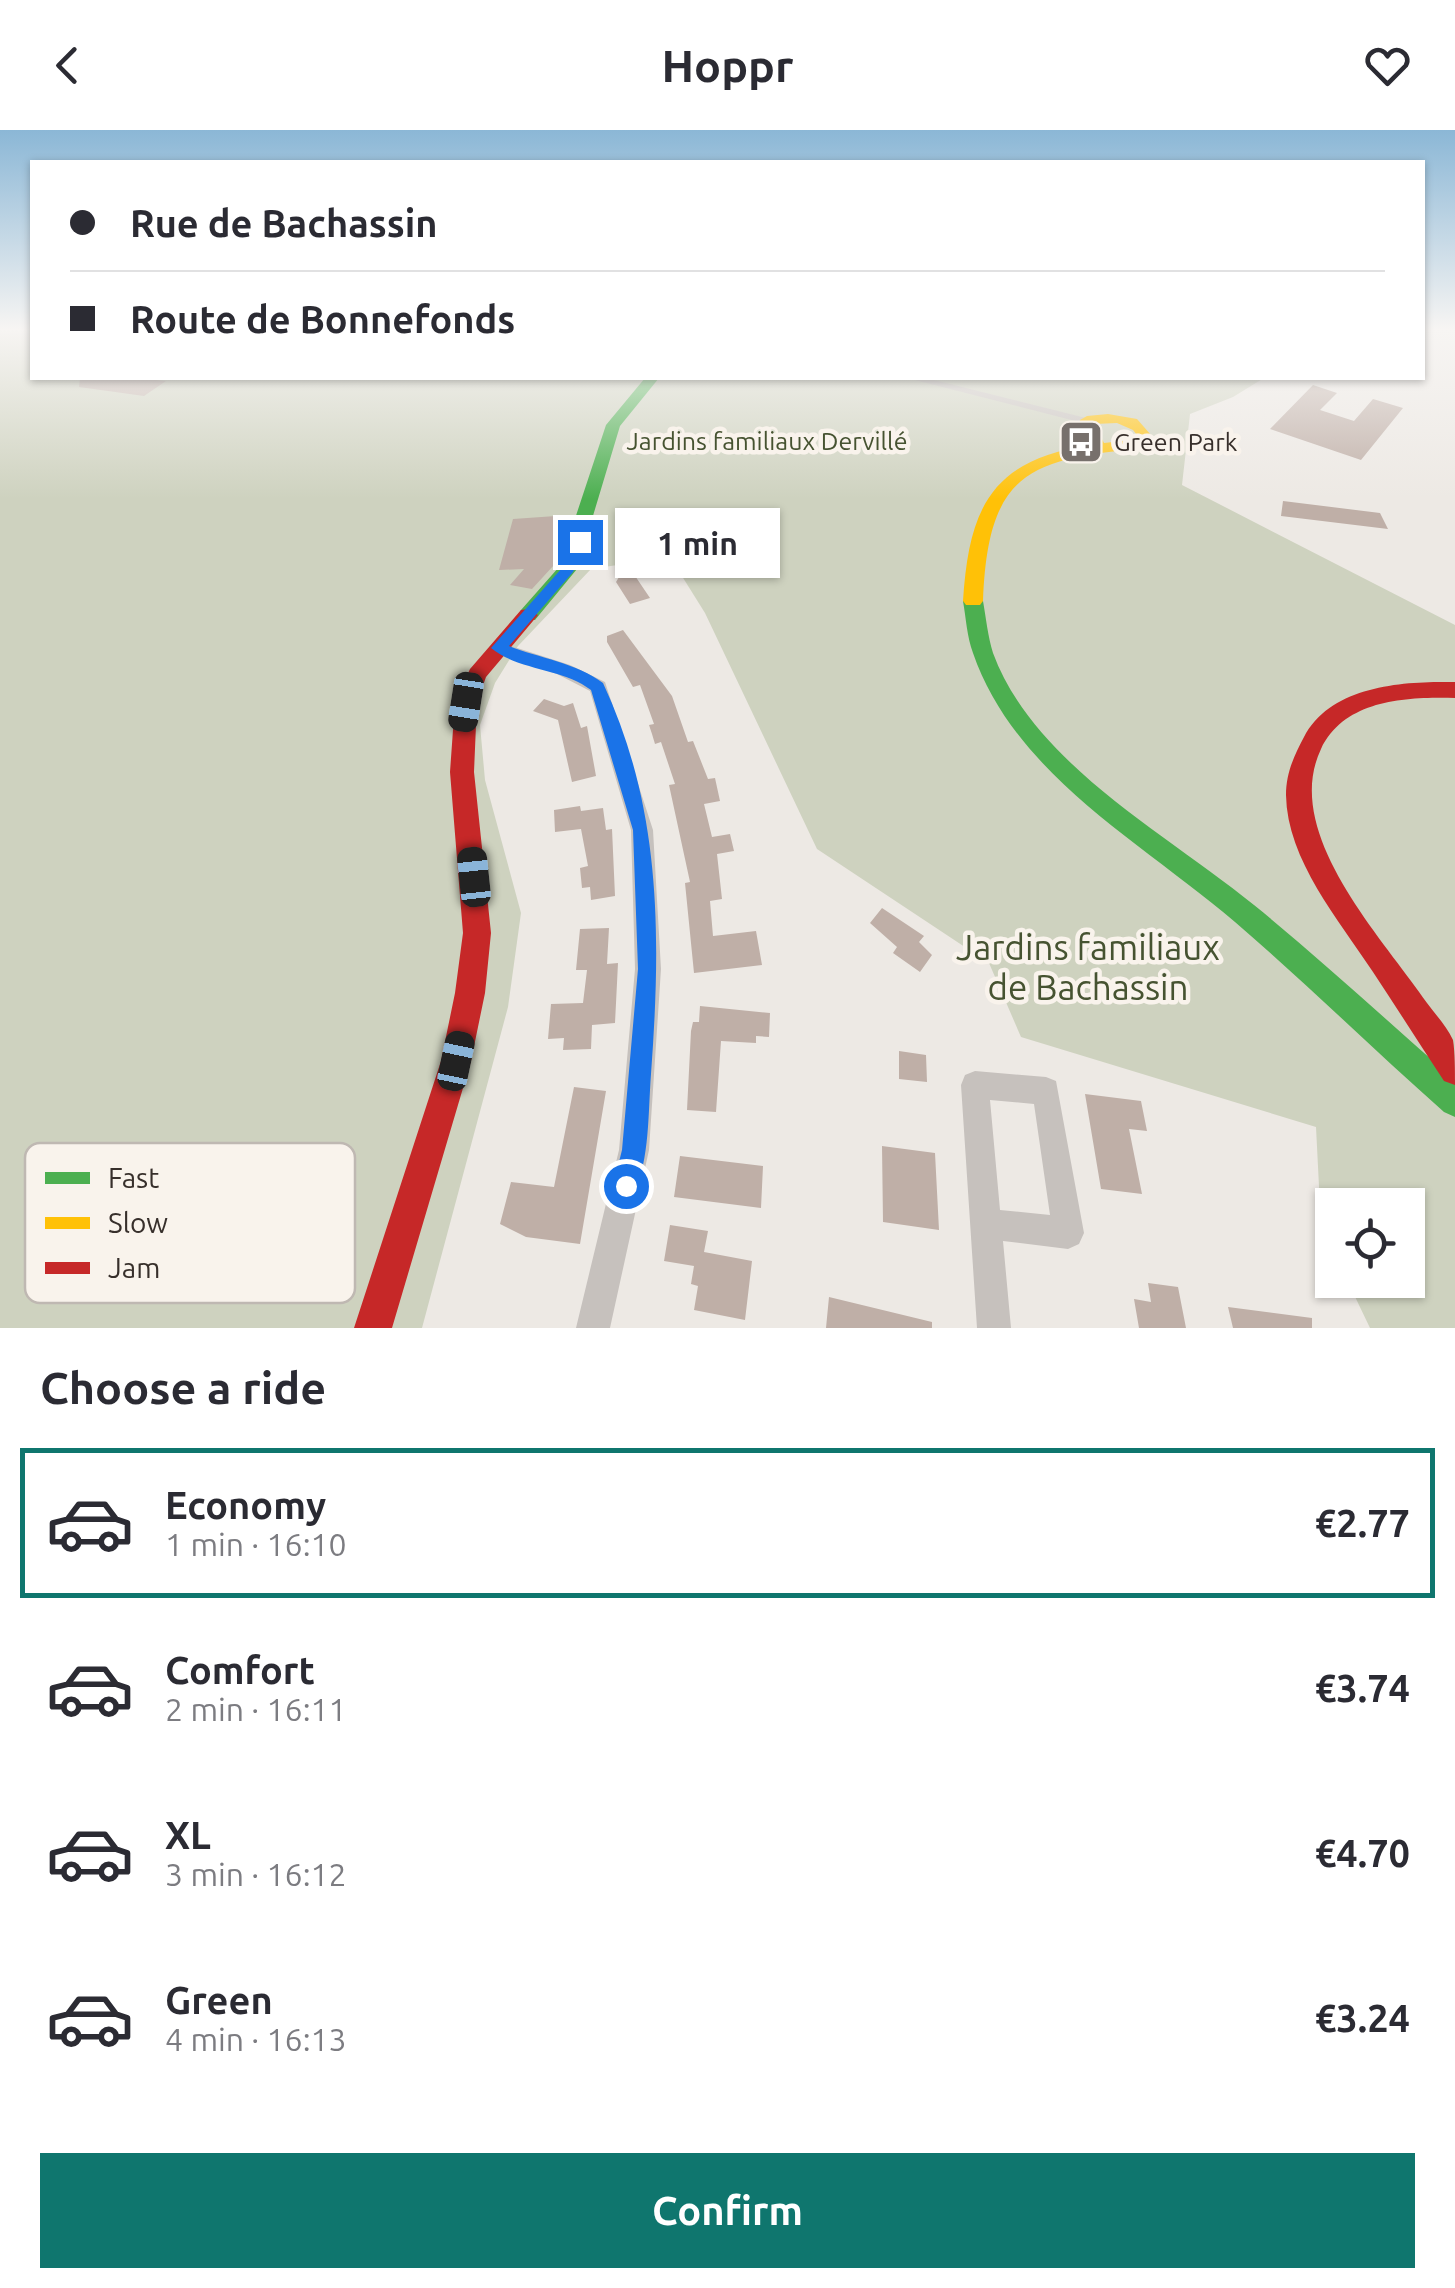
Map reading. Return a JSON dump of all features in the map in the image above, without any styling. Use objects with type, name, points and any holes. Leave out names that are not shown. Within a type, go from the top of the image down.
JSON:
[{"type":"street","points":[[373,1328],[456,1061],[470,993],[477,933],[461,731],[477,674],[568,569],[613,426],[645,387]]},
{"type":"street","points":[[950,387],[1088,420],[1127,418],[1140,423],[1150,443],[1099,447],[1031,465],[998,485],[987,498],[978,520],[972,617],[991,676],[1026,727],[1240,909],[1455,1101]]},
{"type":"street","points":[[1088,420],[1087,429],[1099,447]]},
{"type":"street","points":[[499,648],[552,669],[582,674],[598,687],[642,830],[648,969],[634,1150],[593,1328]]},
{"type":"street","points":[[1455,690],[1398,692],[1362,700],[1335,714],[1316,733],[1303,756],[1297,783],[1310,847],[1455,1070]]},
{"type":"street","points":[[986,1224],[1068,1233],[1046,1091],[975,1085],[994,1328]]},
{"type":"green space","points":[[0,387],[1249,387],[1190,414],[1182,485],[1455,625],[1455,1328],[1370,1328],[1356,1298],[1425,1298],[1425,1188],[1319,1188],[1316,1127],[1021,1037],[989,963],[817,849],[705,613],[670,557],[591,569],[518,646],[495,683],[480,725],[485,780],[521,913],[508,1007],[422,1328],[0,1328]]},
{"type":"building","points":[[79,387],[157,387],[144,396]]},
{"type":"building","points":[[1311,387],[1337,393],[1320,410],[1354,421],[1373,399],[1403,408],[1361,460],[1270,429]]},
{"type":"building","points":[[1283,501],[1380,513],[1388,529],[1281,516]]},
{"type":"building","points":[[570,515],[554,565],[532,589],[510,585],[524,569],[499,570],[513,519]]},
{"type":"building","points":[[627,564],[650,598],[630,604],[616,582]]},
{"type":"building","points":[[623,630],[672,696],[688,742],[693,741],[708,779],[715,778],[720,801],[704,804],[712,837],[730,834],[734,851],[717,854],[722,899],[710,901],[713,936],[756,931],[762,965],[694,973],[685,883],[690,882],[669,785],[675,784],[661,742],[655,744],[649,725],[654,724],[640,685],[633,687],[607,642],[607,636]]},
{"type":"building","points":[[544,699],[564,706],[573,703],[581,728],[587,726],[596,776],[572,782],[558,720],[533,711]]},
{"type":"building","points":[[580,806],[581,811],[603,808],[606,830],[612,829],[615,896],[591,900],[590,887],[582,888],[580,868],[588,866],[581,829],[555,832],[554,810]]},
{"type":"building","points":[[882,908],[924,936],[919,942],[932,955],[920,972],[893,953],[897,947],[870,923]]},
{"type":"building","points":[[609,928],[607,964],[618,963],[615,1023],[592,1025],[591,1049],[563,1050],[564,1038],[548,1039],[551,1004],[583,1003],[587,970],[576,970],[580,929]]},
{"type":"building","points":[[700,1006],[770,1013],[769,1037],[756,1036],[756,1043],[721,1041],[716,1112],[687,1110],[691,1031],[693,1022],[699,1022]]},
{"type":"building","points":[[899,1051],[926,1055],[927,1082],[899,1079]]},
{"type":"building","points":[[574,1087],[606,1091],[580,1244],[526,1237],[500,1224],[511,1182],[554,1187]]},
{"type":"building","points":[[1085,1094],[1141,1101],[1147,1131],[1129,1129],[1142,1194],[1101,1189]]},
{"type":"building","points":[[882,1146],[935,1153],[939,1230],[883,1222]]},
{"type":"building","points":[[680,1156],[763,1166],[761,1208],[674,1197]]},
{"type":"building","points":[[670,1225],[708,1231],[704,1252],[752,1261],[745,1320],[694,1310],[698,1286],[691,1284],[694,1266],[664,1261]]},
{"type":"building","points":[[1148,1283],[1178,1287],[1186,1328],[1139,1328],[1134,1299],[1151,1302]]},
{"type":"building","points":[[829,1297],[932,1322],[932,1328],[826,1328]]},
{"type":"building","points":[[1228,1307],[1312,1318],[1312,1328],[1233,1328]]},
{"type":"traffic: fast","points":[[528,615],[568,569],[613,425],[645,387]]},
{"type":"traffic: fast","points":[[973,601],[982,652],[1004,698],[1036,740],[1118,815],[1271,936],[1455,1101]]},
{"type":"traffic: slow","points":[[973,601],[975,556],[983,521],[997,494],[1016,475],[1041,461],[1072,452],[1150,443],[1132,422],[1117,418],[1087,420],[1087,429],[1099,447]]},
{"type":"traffic: jam","points":[[373,1328],[456,1061],[470,993],[477,933],[462,772],[466,702],[477,674],[528,615]]},
{"type":"traffic: jam","points":[[1455,690],[1397,692],[1344,710],[1316,736],[1302,764],[1298,794],[1303,824],[1329,883],[1455,1070]]},
{"type":"place","name":"Green Park","points":[[1081,442]]},
{"type":"route","points":[[580,542],[568,569],[499,648],[552,669],[582,674],[598,687],[618,741],[642,830],[648,969],[634,1150],[626,1186]]},
{"type":"park label","name":"Jardins familiaux Dervillé","points":[[767,441]]},
{"type":"park label","name":"Jardins familiaux de Bachassin","points":[[1088,967]]}]
